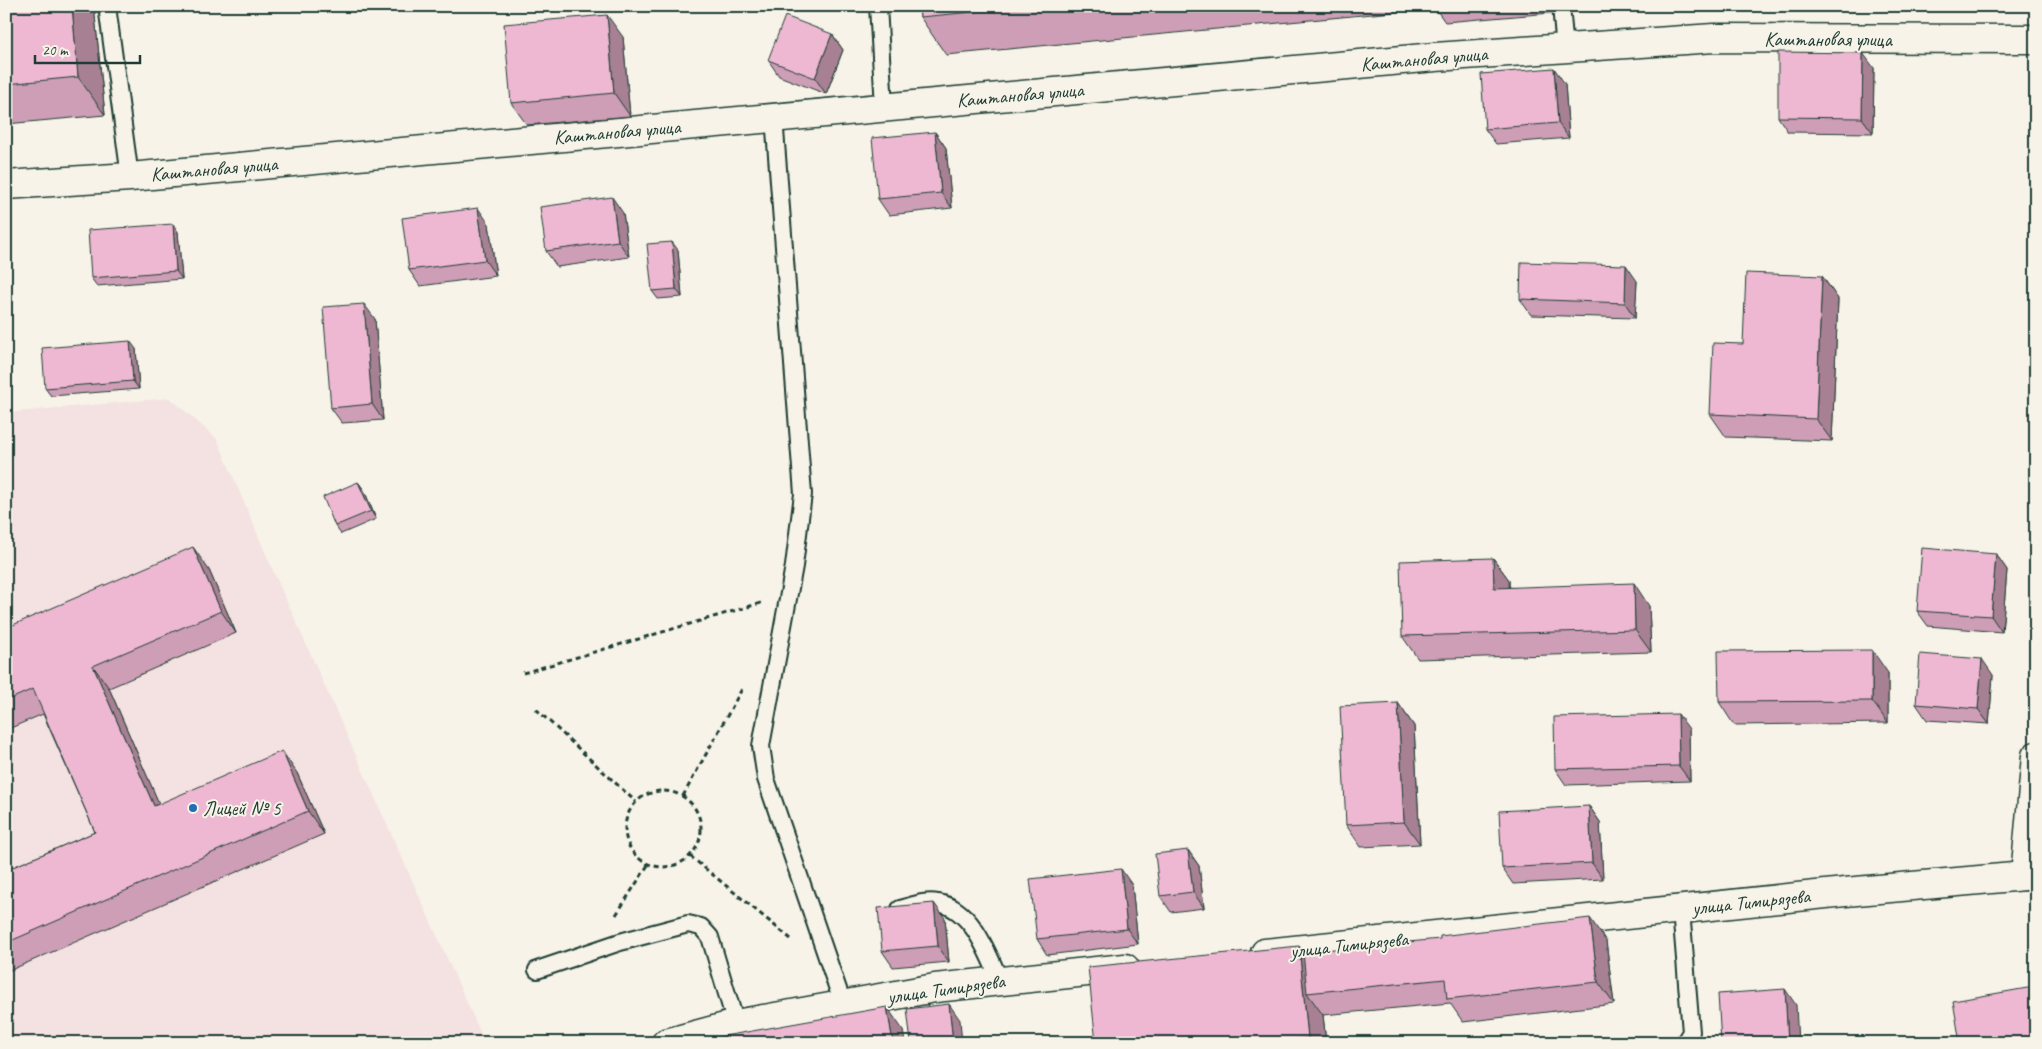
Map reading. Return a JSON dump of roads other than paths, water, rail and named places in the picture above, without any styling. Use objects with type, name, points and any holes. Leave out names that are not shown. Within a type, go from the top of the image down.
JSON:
[{"type":"street","name":"Каштановая улица","points":[[6,185],[130,177],[1436,57],[1714,38],[2030,39],[2036,41]]},
{"type":"street","points":[[2030,876],[2036,756]]},
{"type":"street","name":"улица Тимирязева","points":[[1236,956],[1845,892],[2030,876]]},
{"type":"street","name":"улица Тимирязева","points":[[666,1043],[736,1024],[935,988],[1147,966]]},
{"type":"lane","points":[[107,6],[130,177]]},
{"type":"lane","points":[[878,6],[884,107]]},
{"type":"lane","points":[[1562,6],[1564,48]]},
{"type":"lane","points":[[774,118],[803,494],[788,595],[761,746],[766,779],[843,1004]]},
{"type":"lane","points":[[883,915],[927,902],[939,903],[955,910],[978,933],[1000,981]]},
{"type":"lane","points":[[1681,910],[1691,1032],[1684,1043]]},
{"type":"lane","points":[[537,970],[656,932],[688,924],[701,927],[710,936],[736,1024]]},
{"type":"place","name":"Лицей № 5","points":[[193,808]]}]
